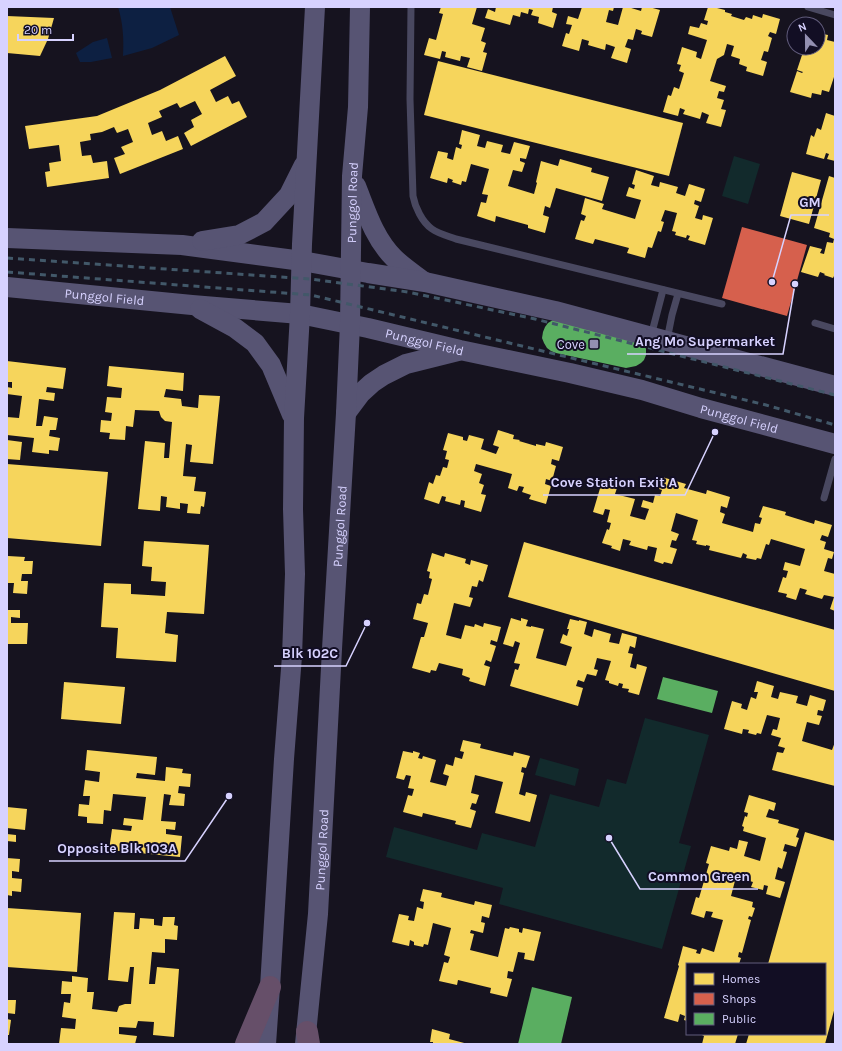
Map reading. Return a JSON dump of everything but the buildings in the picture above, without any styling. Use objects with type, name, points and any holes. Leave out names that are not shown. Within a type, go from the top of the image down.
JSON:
[{"type":"highway","points":[[246,1044],[270,987]]},
{"type":"main road","points":[[266,1044],[292,656],[295,574],[293,509],[294,418],[315,7]]},
{"type":"main road","name":"Punggol Road","points":[[307,1040],[318,914],[346,413],[350,324],[352,176],[358,107],[360,7]]},
{"type":"main road","points":[[182,245],[239,235],[264,222],[289,195],[307,158]]},
{"type":"main road","points":[[352,176],[370,223],[382,243],[395,259],[425,282]]},
{"type":"main road","points":[[7,238],[182,245],[302,261],[425,282],[556,311],[835,386]]},
{"type":"main road","name":"Punggol Field","points":[[7,287],[300,314],[642,390],[835,444]]},
{"type":"main road","points":[[192,305],[235,328],[255,343],[271,365],[294,418]]},
{"type":"main road","points":[[346,413],[361,393],[384,375],[406,364],[460,350]]},
{"type":"lane","points":[[411,7],[410,99],[413,196],[418,212],[431,228],[456,239],[722,304]]},
{"type":"lane","points":[[808,7],[835,15]]},
{"type":"lane","points":[[659,339],[663,290]]},
{"type":"lane","points":[[659,339],[672,315],[678,294]]},
{"type":"lane","points":[[816,324],[835,329]]},
{"type":"lane","points":[[824,498],[835,459]]},
{"type":"green space","points":[[734,156],[760,164],[748,204],[722,196]]},
{"type":"green space","points":[[645,718],[709,735],[679,843],[691,846],[662,949],[499,904],[503,888],[386,857],[394,827],[477,850],[482,833],[535,847],[550,794],[599,807],[607,779],[626,784]]},
{"type":"green space","points":[[540,758],[579,769],[575,786],[535,775]]},
{"type":"water","points":[[118,7],[170,7],[179,35],[152,48],[123,56],[123,31]]},
{"type":"water","points":[[107,38],[112,58],[91,62],[80,62],[76,53],[93,42]]},
{"type":"railway","points":[[7,258],[310,279],[408,292],[535,319],[835,395]]},
{"type":"railway","points":[[7,272],[311,295],[766,405],[835,425]]},
{"type":"place","name":"GM","points":[[772,282]]},
{"type":"place","name":"Ang Mo Supermarket","points":[[795,284]]},
{"type":"place","name":"Cove","points":[[594,344]]},
{"type":"place","name":"Cove Station Exit A","points":[[715,432]]},
{"type":"place","name":"Blk 102C","points":[[367,623]]},
{"type":"place","name":"Opposite Blk 103A","points":[[229,796]]},
{"type":"place","name":"Common Green","points":[[609,838]]}]
